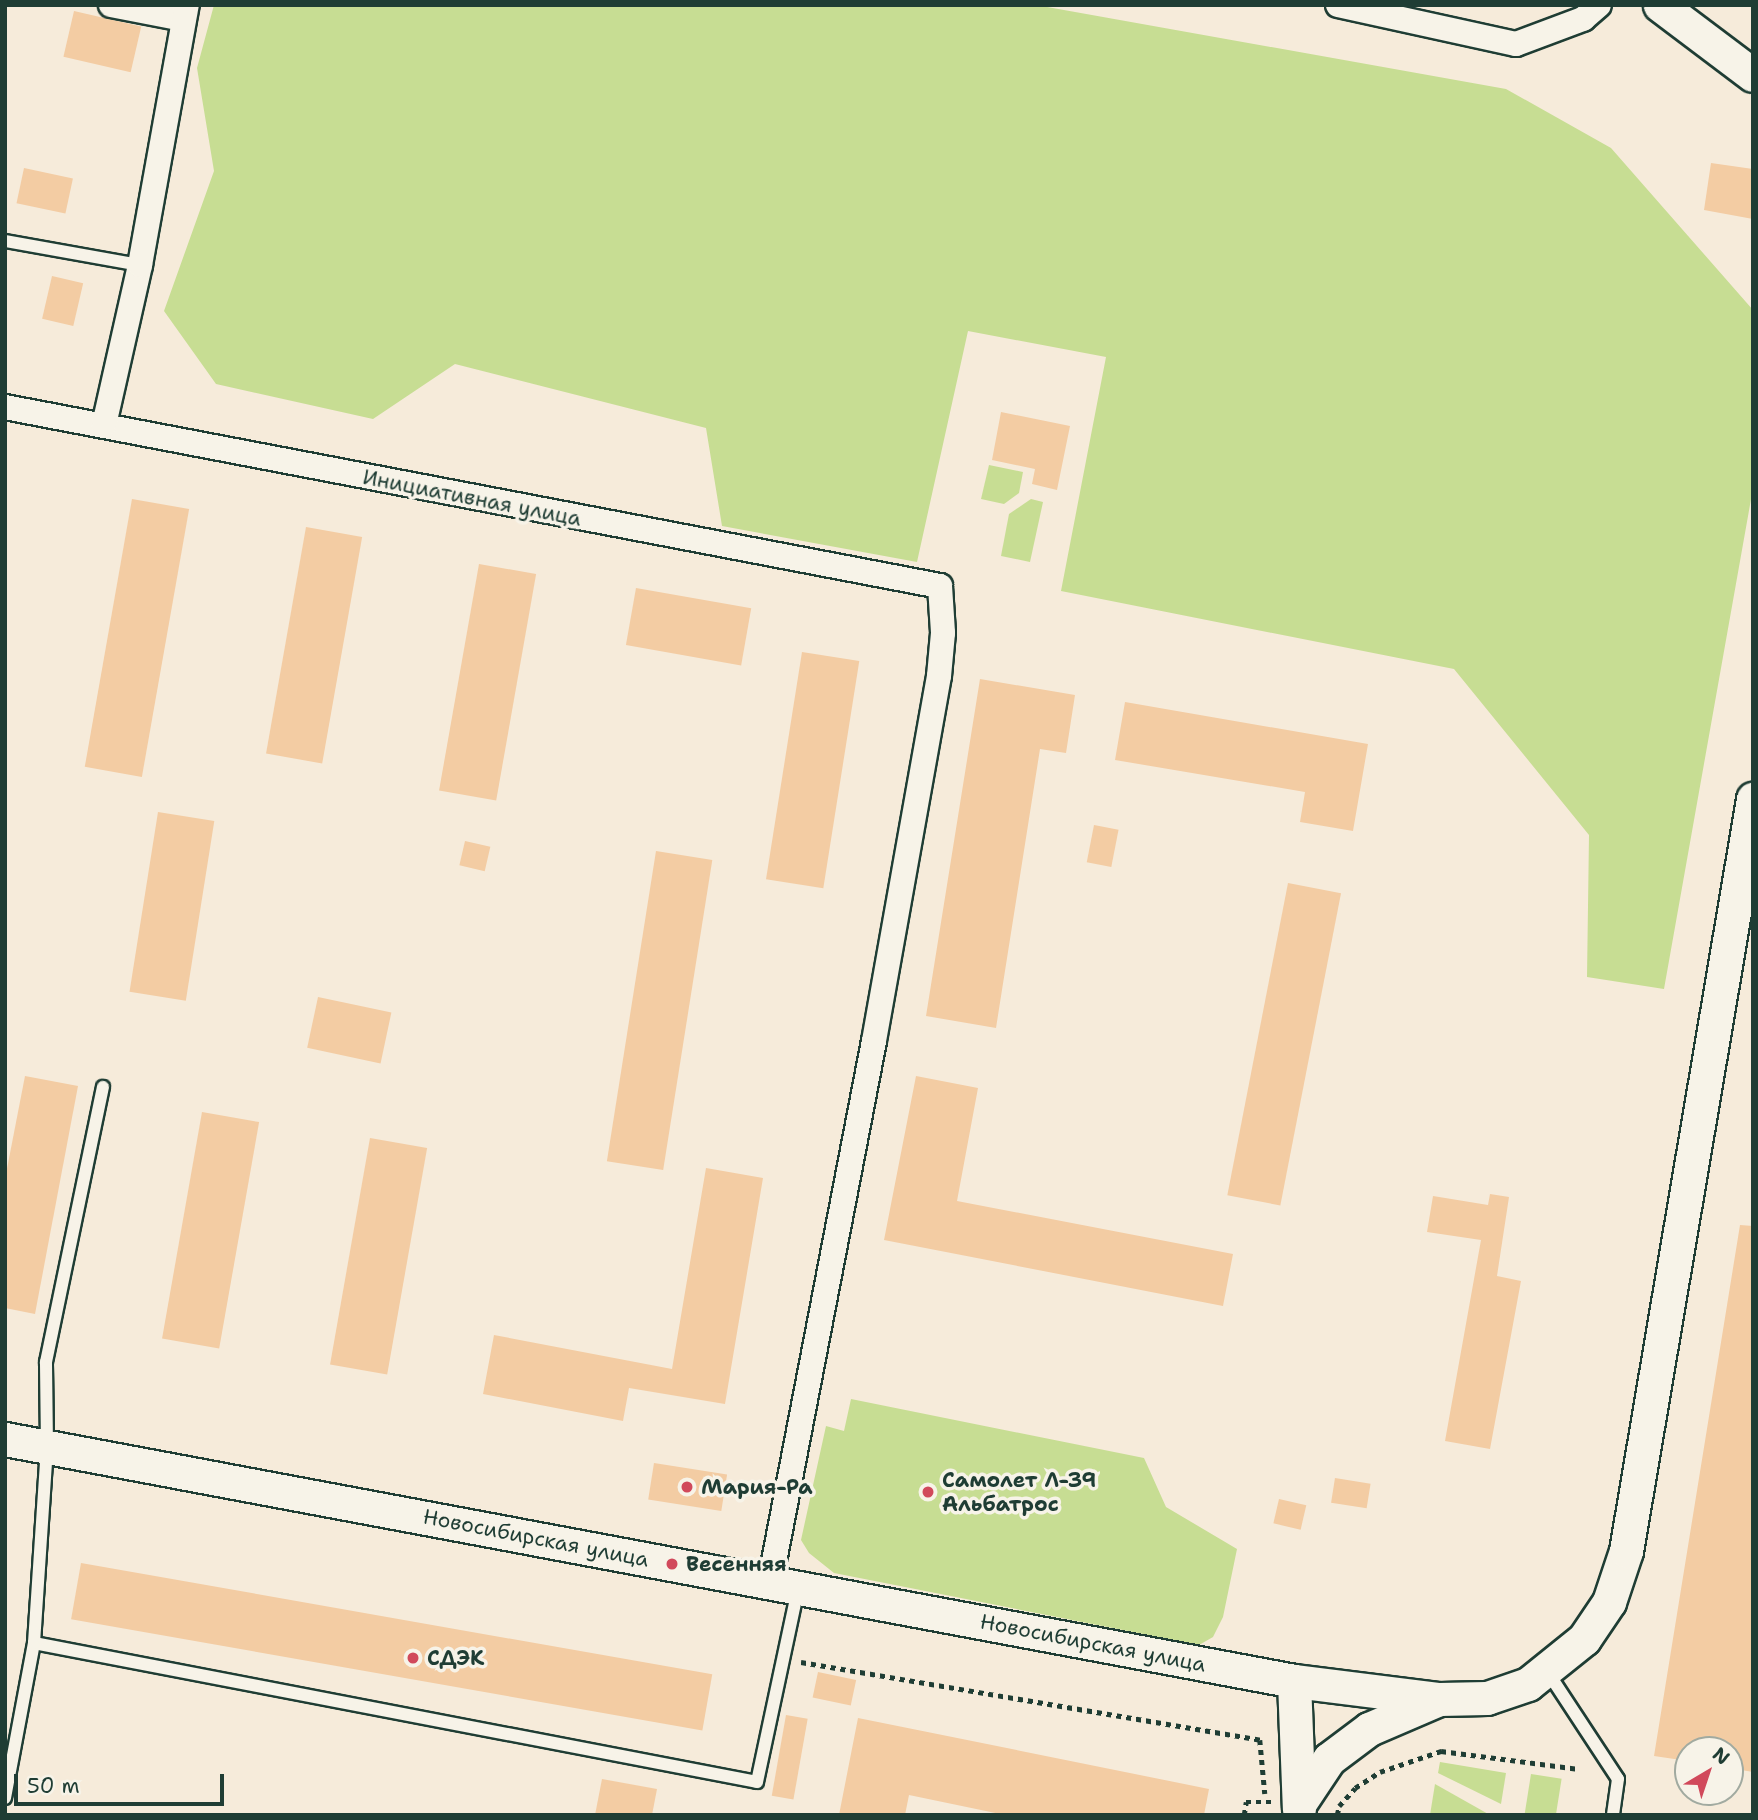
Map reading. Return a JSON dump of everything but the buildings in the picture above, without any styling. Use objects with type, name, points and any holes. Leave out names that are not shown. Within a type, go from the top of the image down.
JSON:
[{"type":"main road","points":[[1660,5],[1753,75]]},
{"type":"main road","points":[[1292,1807],[1329,1759],[1369,1729],[1439,1699],[1487,1698],[1528,1684],[1584,1639],[1609,1602],[1626,1551],[1753,799]]},
{"type":"main road","name":"Новосибирская улица","points":[[5,1439],[1294,1681],[1439,1699]]},
{"type":"main road","points":[[1292,1807],[1294,1681]]},
{"type":"street","points":[[104,425],[140,265],[185,12],[111,5]]},
{"type":"street","points":[[1338,5],[1516,44],[1583,19],[1599,5]]},
{"type":"street","name":"Инициативная улица","points":[[5,407],[940,586],[943,633],[936,690],[784,1585]]},
{"type":"lane","points":[[5,241],[140,265]]},
{"type":"lane","points":[[5,1798],[34,1643],[47,1446],[46,1362],[103,1087]]},
{"type":"lane","points":[[34,1643],[757,1782],[783,1659],[784,1585]]},
{"type":"lane","points":[[1547,1671],[1618,1779],[1614,1815]]},
{"type":"path","points":[[783,1659],[1260,1740],[1266,1802]]},
{"type":"path","points":[[1337,1815],[1355,1788],[1380,1772],[1441,1751],[1579,1769]]},
{"type":"path","points":[[1244,1815],[1246,1802],[1266,1802],[1292,1807]]},
{"type":"green space","points":[[214,5],[1036,5],[1506,89],[1611,148],[1753,310],[1753,488],[1664,989],[1587,977],[1589,835],[1454,669],[1061,591],[1106,357],[968,331],[917,562],[722,526],[706,428],[455,364],[373,419],[216,384],[164,311],[214,171],[197,68]]},
{"type":"green space","points":[[989,465],[1023,472],[1019,493],[1004,504],[981,499]]},
{"type":"green space","points":[[1031,499],[1043,502],[1030,562],[1001,556],[1009,514]]},
{"type":"green space","points":[[851,1399],[1144,1458],[1166,1507],[1237,1549],[1223,1617],[1213,1637],[1199,1645],[834,1573],[809,1553],[801,1540],[826,1426],[844,1431]]},
{"type":"green space","points":[[1440,1762],[1506,1773],[1501,1804],[1438,1773]]},
{"type":"green space","points":[[1531,1774],[1562,1779],[1556,1815],[1525,1814]]},
{"type":"green space","points":[[1435,1784],[1490,1815],[1430,1815]]},
{"type":"place","name":"Мария-Ра","points":[[687,1487]]},
{"type":"place","name":"Самолет Л-39 Альбатрос","points":[[928,1492]]},
{"type":"place","name":"Весенняя","points":[[672,1564]]},
{"type":"place","name":"СДЭК","points":[[413,1658]]}]
